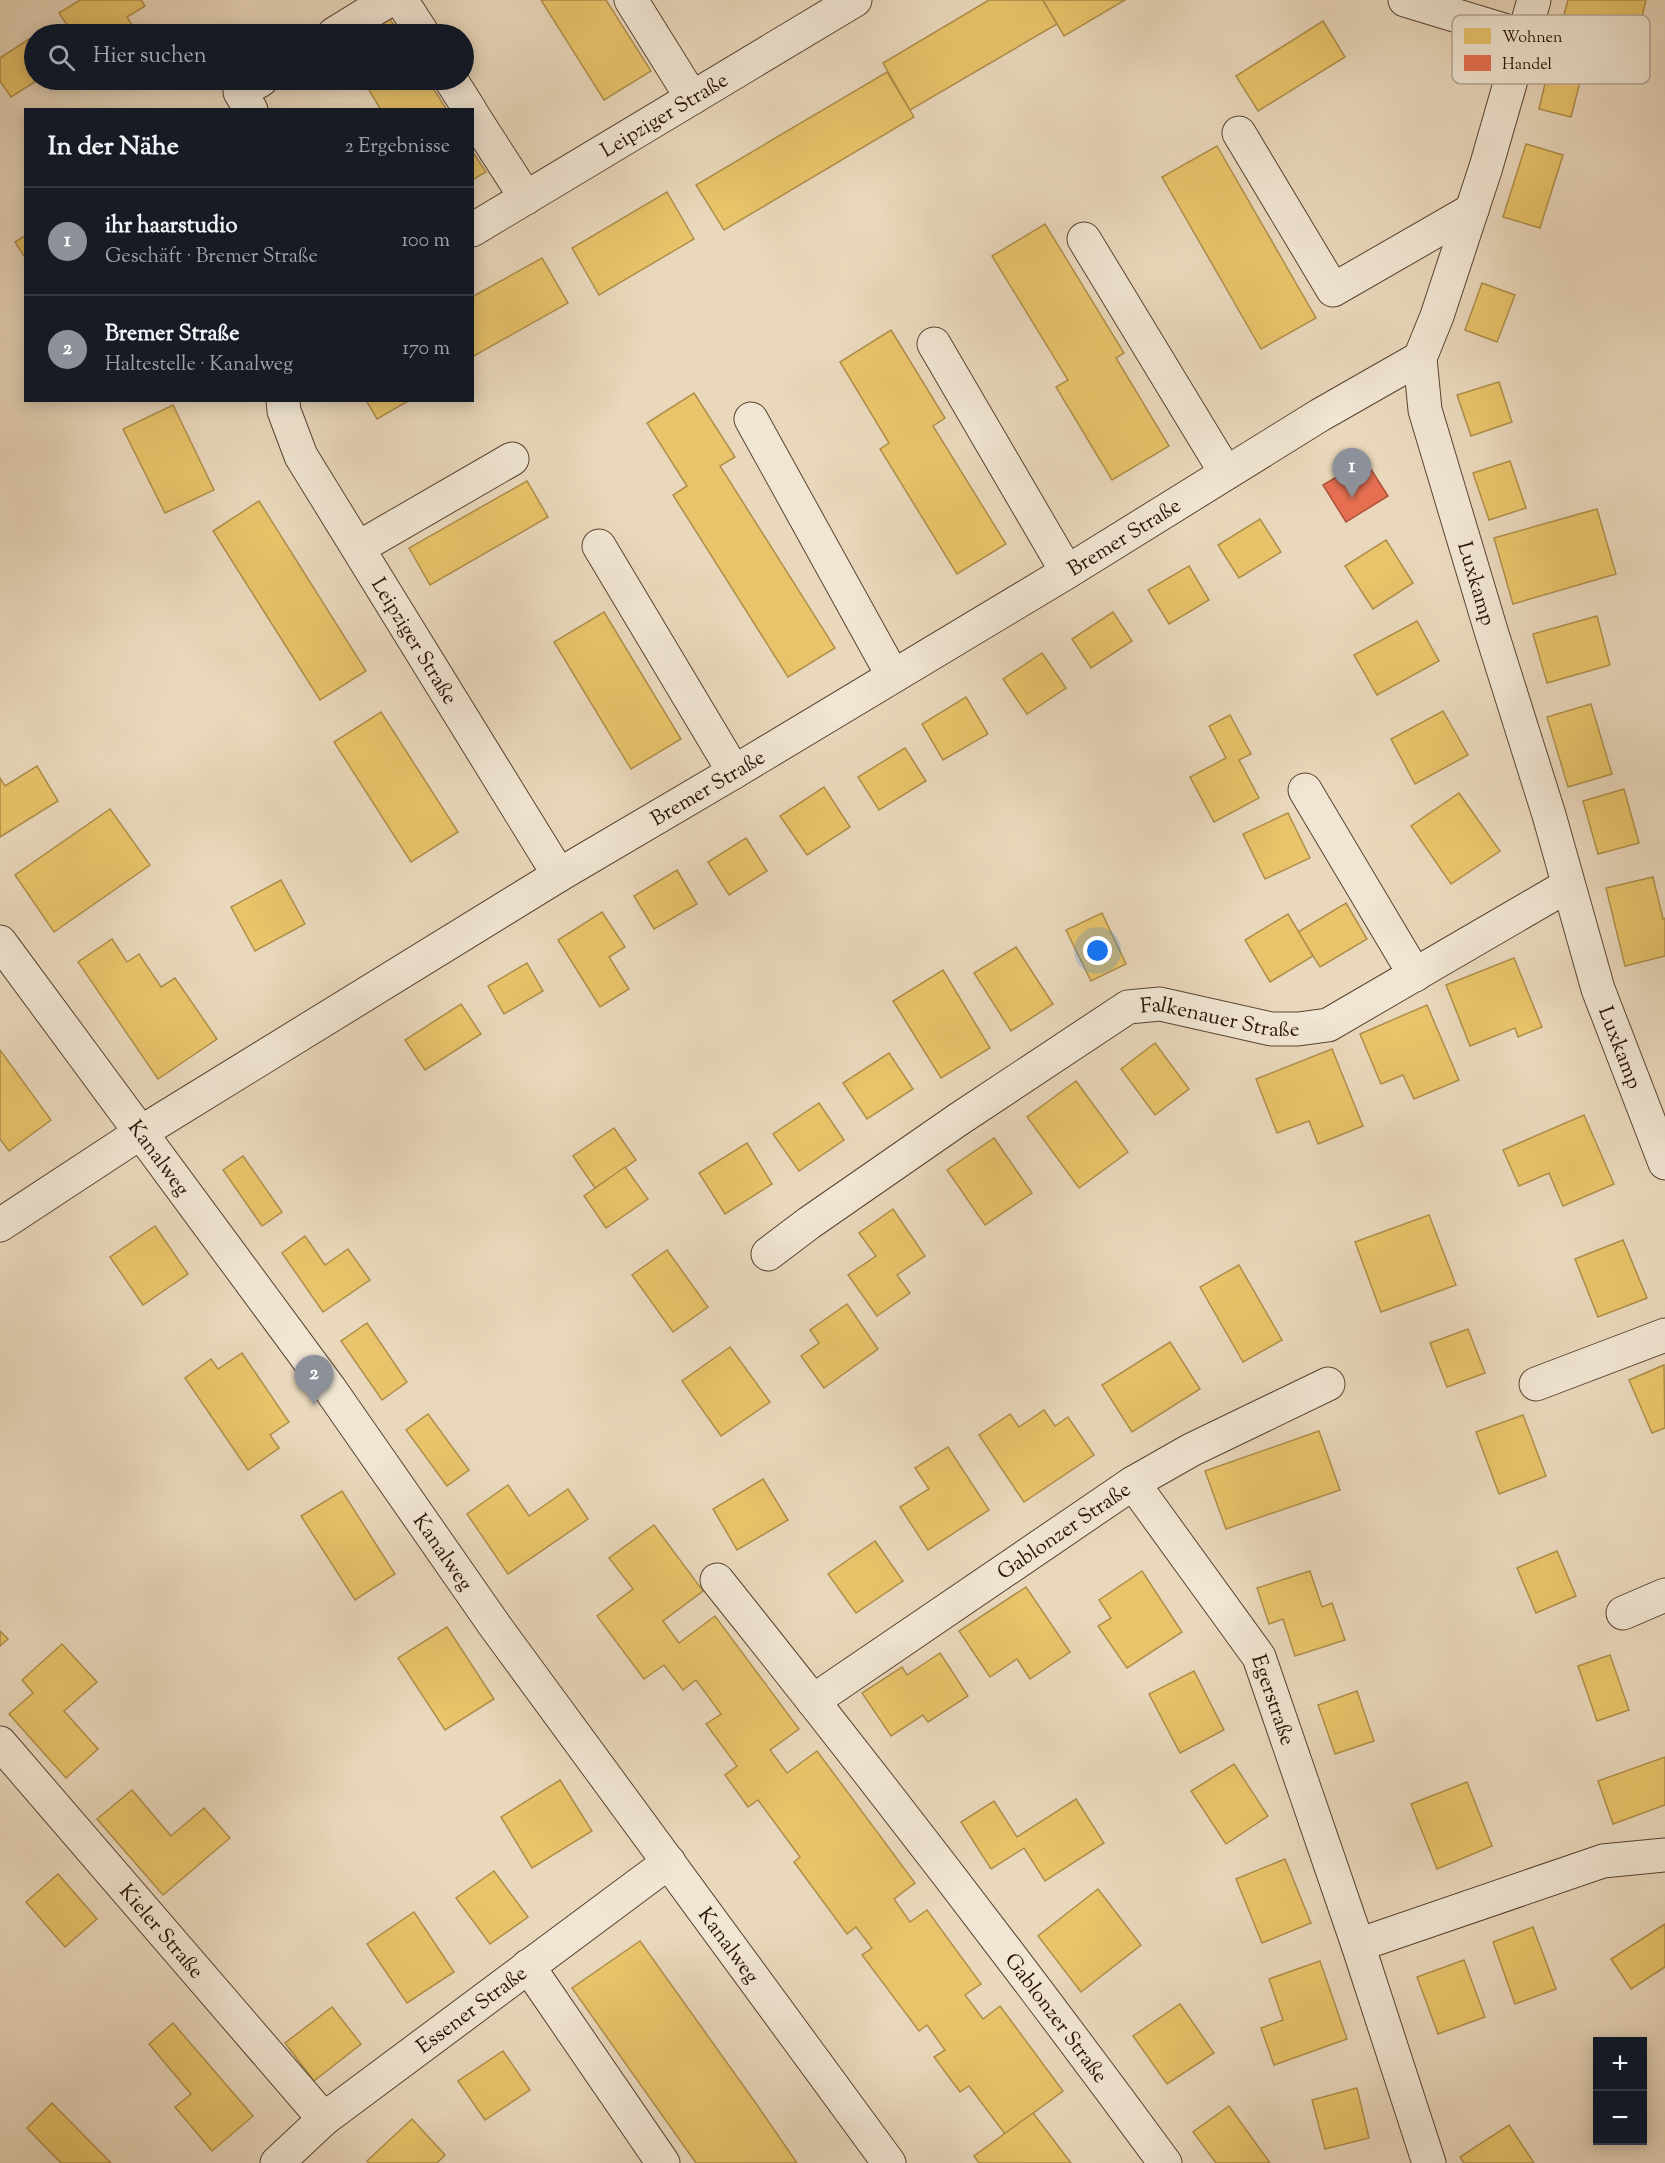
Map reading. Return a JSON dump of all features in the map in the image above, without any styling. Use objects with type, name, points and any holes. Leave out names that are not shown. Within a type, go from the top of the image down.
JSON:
[{"type":"street","points":[[350,24],[389,0]]},
{"type":"street","points":[[401,0],[417,24]]},
{"type":"street","points":[[631,0],[692,98]]},
{"type":"street","name":"Leipziger Straße","points":[[474,229],[855,0]]},
{"type":"street","points":[[1405,0],[1454,15]]},
{"type":"street","name":"Luxkamp","points":[[1529,15],[1534,0]]},
{"type":"street","name":"Luxkamp","points":[[1509,84],[1472,210],[1437,316],[1419,358],[1425,410],[1549,816],[1598,989],[1665,1163]]},
{"type":"street","points":[[244,90],[240,92],[250,108]]},
{"type":"street","points":[[457,90],[469,108]]},
{"type":"street","points":[[474,117],[526,198]]},
{"type":"street","points":[[1239,133],[1333,290],[1472,210]]},
{"type":"street","points":[[1084,239],[1226,473]]},
{"type":"street","points":[[934,344],[1067,572]]},
{"type":"street","name":"Bremer Straße","points":[[0,1225],[140,1133],[559,875],[1067,572],[1320,415],[1419,358]]},
{"type":"street","name":"Leipziger Straße","points":[[283,402],[284,411],[301,456],[559,875]]},
{"type":"street","points":[[751,419],[893,676]]},
{"type":"street","points":[[358,548],[512,459]]},
{"type":"street","points":[[599,546],[734,772]]},
{"type":"street","points":[[1305,790],[1415,975]]},
{"type":"street","name":"Falkenauer Straße","points":[[768,1254],[959,1119],[1128,1007],[1160,1004],[1271,1029],[1298,1029],[1328,1025],[1568,886]]},
{"type":"street","name":"Kanalweg","points":[[0,942],[330,1389],[495,1626],[889,2163]]},
{"type":"street","points":[[1536,1384],[1665,1335]]},
{"type":"street","name":"Gablonzer Straße","points":[[813,1701],[1133,1483],[1191,1450],[1328,1384]]},
{"type":"street","name":"Egerstraße","points":[[1133,1483],[1259,1657],[1358,1945],[1429,2163]]},
{"type":"street","name":"Gablonzer Straße","points":[[717,1580],[813,1701],[1165,2163]]},
{"type":"street","points":[[1623,1613],[1665,1595]]},
{"type":"street","name":"Kieler Straße","points":[[0,1743],[324,2119]]},
{"type":"street","points":[[1358,1945],[1604,1861],[1665,1855]]},
{"type":"street","name":"Essener Straße","points":[[277,2163],[324,2119],[669,1862]]},
{"type":"street","points":[[528,1966],[663,2163]]},
{"type":"building: Wohnen","points":[[80,0],[141,0],[145,6],[127,17],[132,24],[66,24],[59,13]]},
{"type":"building: Wohnen","points":[[541,0],[606,0],[651,71],[604,100]]},
{"type":"building: Wohnen","points":[[989,0],[1043,0],[1057,24],[910,110],[883,63]]},
{"type":"building: Wohnen","points":[[1043,0],[1125,0],[1064,36]]},
{"type":"building: Wohnen","points":[[1568,0],[1646,0],[1642,15],[1564,15]]},
{"type":"building: Wohnen","points":[[387,15],[393,24],[372,24]]},
{"type":"building: Wohnen","points":[[1323,21],[1345,57],[1258,111],[1236,76]]},
{"type":"building: Wohnen","points":[[24,42],[24,89],[11,97],[0,81],[0,58]]},
{"type":"building: Wohnen","points":[[887,72],[914,117],[724,230],[696,185]]},
{"type":"building: Wohnen","points":[[1545,84],[1579,84],[1571,117],[1539,109]]},
{"type":"building: Wohnen","points":[[369,90],[434,90],[446,108],[380,108]]},
{"type":"building: Wohnen","points":[[1526,144],[1563,155],[1540,228],[1503,217]]},
{"type":"building: Wohnen","points":[[1217,146],[1316,318],[1261,349],[1162,177]]},
{"type":"building: Wohnen","points":[[474,154],[486,172],[474,179]]},
{"type":"building: Wohnen","points":[[667,192],[694,239],[599,295],[572,248]]},
{"type":"building: Wohnen","points":[[1045,224],[1124,353],[1116,358],[1169,446],[1112,480],[1056,387],[1068,380],[992,256]]},
{"type":"building: Wohnen","points":[[24,236],[24,256],[15,242]]},
{"type":"building: Wohnen","points":[[542,258],[568,303],[474,356],[474,296]]},
{"type":"building: Wohnen","points":[[1482,283],[1515,295],[1497,342],[1465,330]]},
{"type":"building: Wohnen","points":[[891,330],[945,418],[933,426],[1006,544],[957,574],[880,449],[889,443],[840,362]]},
{"type":"building: Wohnen","points":[[1499,382],[1512,422],[1471,436],[1457,395]]},
{"type":"building: Wohnen","points":[[694,393],[735,457],[720,466],[835,648],[788,677],[673,495],[687,486],[647,423]]},
{"type":"building: Wohnen","points":[[367,402],[407,402],[377,419]]},
{"type":"building: Wohnen","points":[[173,405],[214,490],[165,513],[123,429]]},
{"type":"building: Wohnen","points":[[1510,461],[1526,508],[1489,520],[1473,473]]},
{"type":"building: Wohnen","points":[[527,481],[548,517],[430,585],[409,548]]},
{"type":"building: Wohnen","points":[[259,501],[366,671],[320,700],[213,531]]},
{"type":"building: Wohnen","points":[[1597,509],[1616,574],[1513,604],[1494,538]]},
{"type":"building: Wohnen","points":[[1260,519],[1281,552],[1239,578],[1218,545]]},
{"type":"building: Wohnen","points":[[1386,540],[1413,583],[1373,609],[1345,566]]},
{"type":"building: Wohnen","points":[[1189,566],[1209,600],[1169,624],[1148,590]]},
{"type":"building: Wohnen","points":[[604,612],[681,739],[631,769],[554,642]]},
{"type":"building: Wohnen","points":[[1113,612],[1132,641],[1091,668],[1072,639]]},
{"type":"building: Wohnen","points":[[1597,616],[1610,665],[1547,683],[1533,634]]},
{"type":"building: Wohnen","points":[[1417,621],[1439,661],[1377,695],[1354,655]]},
{"type":"building: Wohnen","points":[[1042,653],[1066,688],[1027,714],[1003,679]]},
{"type":"building: Wohnen","points":[[966,697],[988,734],[943,760],[922,724]]},
{"type":"building: Wohnen","points":[[1591,704],[1612,774],[1568,787],[1547,717]]},
{"type":"building: Wohnen","points":[[1443,711],[1468,755],[1415,784],[1391,739]]},
{"type":"building: Wohnen","points":[[381,712],[458,832],[411,862],[334,742]]},
{"type":"building: Wohnen","points":[[1230,715],[1251,754],[1239,760],[1259,798],[1214,822],[1190,777],[1226,758],[1209,726]]},
{"type":"building: Wohnen","points":[[905,748],[926,781],[879,810],[858,777]]},
{"type":"building: Wohnen","points":[[37,766],[58,801],[0,837],[0,778],[5,786]]},
{"type":"building: Wohnen","points":[[824,787],[850,827],[807,855],[780,816]]},
{"type":"building: Wohnen","points":[[1624,789],[1639,843],[1598,854],[1583,801]]},
{"type":"building: Wohnen","points":[[1459,793],[1500,851],[1451,884],[1411,826]]},
{"type":"building: Wohnen","points":[[110,809],[150,865],[54,932],[15,875]]},
{"type":"building: Wohnen","points":[[1288,813],[1310,858],[1265,879],[1243,834]]},
{"type":"building: Wohnen","points":[[746,838],[767,871],[729,895],[708,862]]},
{"type":"building: Wohnen","points":[[677,870],[697,904],[654,929],[634,896]]},
{"type":"building: Wohnen","points":[[1653,877],[1663,919],[1665,918],[1665,956],[1625,966],[1606,888]]},
{"type":"building: Wohnen","points":[[281,880],[305,924],[255,951],[231,907]]},
{"type":"building: Wohnen","points":[[1346,903],[1367,939],[1320,967],[1298,932]]},
{"type":"building: Wohnen","points":[[602,912],[625,947],[609,957],[629,989],[600,1007],[558,940]]},
{"type":"building: Wohnen","points":[[1102,913],[1126,964],[1091,981],[1066,930]]},
{"type":"building: Wohnen","points":[[1288,914],[1313,956],[1270,982],[1245,940]]},
{"type":"building: Wohnen","points":[[112,939],[127,962],[139,954],[161,987],[175,978],[217,1039],[158,1079],[78,962]]},
{"type":"building: Wohnen","points":[[1016,947],[1053,1004],[1011,1031],[974,973]]},
{"type":"building: Wohnen","points":[[1514,958],[1542,1027],[1518,1037],[1515,1028],[1470,1046],[1446,985]]},
{"type":"building: Wohnen","points":[[527,963],[543,991],[504,1014],[488,986]]},
{"type":"building: Wohnen","points":[[943,970],[990,1048],[941,1078],[893,1001]]},
{"type":"building: Wohnen","points":[[461,1004],[481,1034],[425,1070],[405,1040]]},
{"type":"building: Wohnen","points":[[1427,1005],[1459,1080],[1414,1099],[1403,1075],[1381,1084],[1360,1034]]},
{"type":"building: Wohnen","points":[[1155,1043],[1189,1089],[1155,1115],[1121,1069]]},
{"type":"building: Wohnen","points":[[1332,1049],[1363,1126],[1318,1144],[1309,1121],[1277,1133],[1256,1079]]},
{"type":"building: Wohnen","points":[[0,1050],[51,1120],[9,1151],[0,1139]]},
{"type":"building: Wohnen","points":[[889,1053],[913,1089],[867,1119],[843,1083]]},
{"type":"building: Wohnen","points":[[1076,1081],[1128,1152],[1079,1188],[1027,1117]]},
{"type":"building: Wohnen","points":[[819,1103],[844,1140],[799,1171],[773,1134]]},
{"type":"building: Wohnen","points":[[1584,1115],[1614,1184],[1563,1206],[1549,1173],[1519,1186],[1503,1150]]},
{"type":"building: Wohnen","points":[[614,1128],[636,1160],[595,1188],[573,1156]]},
{"type":"building: Wohnen","points":[[994,1138],[1032,1193],[985,1225],[947,1170]]},
{"type":"building: Wohnen","points":[[747,1143],[772,1184],[725,1214],[699,1173]]},
{"type":"building: Wohnen","points":[[243,1156],[282,1212],[262,1226],[223,1170]]},
{"type":"building: Wohnen","points":[[625,1167],[648,1199],[606,1228],[584,1196]]},
{"type":"building: Wohnen","points":[[893,1209],[925,1256],[897,1275],[910,1293],[877,1316],[848,1275],[876,1256],[859,1233]]},
{"type":"building: Wohnen","points":[[1429,1215],[1456,1285],[1381,1312],[1355,1242]]},
{"type":"building: Wohnen","points":[[155,1226],[188,1274],[143,1305],[110,1257]]},
{"type":"building: Wohnen","points":[[305,1236],[325,1265],[348,1249],[370,1280],[323,1312],[282,1253]]},
{"type":"building: Wohnen","points":[[1623,1240],[1647,1298],[1598,1317],[1575,1259]]},
{"type":"building: Wohnen","points":[[667,1250],[708,1307],[673,1332],[632,1275]]},
{"type":"building: Wohnen","points":[[1239,1265],[1282,1340],[1243,1362],[1200,1287]]},
{"type":"building: Wohnen","points":[[847,1304],[878,1349],[824,1388],[801,1356],[819,1343],[810,1330]]},
{"type":"building: Wohnen","points":[[367,1323],[407,1382],[382,1400],[341,1341]]},
{"type":"building: Wohnen","points":[[1468,1329],[1485,1373],[1447,1387],[1430,1343]]},
{"type":"building: Wohnen","points":[[1170,1342],[1200,1389],[1132,1432],[1102,1385]]},
{"type":"building: Wohnen","points":[[730,1347],[770,1402],[721,1436],[682,1381]]},
{"type":"building: Wohnen","points":[[242,1353],[289,1422],[270,1435],[279,1448],[248,1470],[185,1378],[211,1359],[218,1369]]},
{"type":"building: Wohnen","points":[[1664,1365],[1665,1428],[1652,1433],[1629,1380]]},
{"type":"building: Wohnen","points":[[1044,1410],[1055,1426],[1068,1417],[1094,1455],[1024,1502],[979,1435],[1010,1414],[1019,1427]]},
{"type":"building: Wohnen","points":[[428,1414],[469,1470],[447,1486],[406,1430]]},
{"type":"building: Wohnen","points":[[1523,1415],[1546,1476],[1499,1494],[1476,1432]]},
{"type":"building: Wohnen","points":[[1319,1431],[1340,1490],[1226,1529],[1205,1471]]},
{"type":"building: Wohnen","points":[[948,1447],[989,1510],[928,1550],[900,1507],[929,1489],[915,1468]]},
{"type":"building: Wohnen","points":[[763,1479],[788,1520],[737,1550],[713,1509]]},
{"type":"building: Wohnen","points":[[508,1485],[529,1516],[568,1489],[588,1519],[508,1574],[467,1514]]},
{"type":"building: Wohnen","points":[[342,1491],[395,1574],[355,1600],[301,1516]]},
{"type":"building: Wohnen","points":[[654,1525],[703,1591],[663,1621],[679,1643],[715,1616],[799,1729],[770,1750],[787,1773],[817,1751],[915,1883],[894,1899],[910,1922],[927,1910],[981,1984],[965,1995],[983,2019],[1000,2006],[1063,2091],[1005,2134],[969,2086],[960,2092],[934,2057],[945,2050],[927,2025],[919,2031],[862,1955],[872,1948],[856,1927],[847,1934],[794,1862],[800,1857],[758,1800],[748,1807],[725,1775],[737,1766],[706,1724],[721,1714],[696,1680],[683,1690],[664,1665],[644,1679],[597,1616],[633,1589],[609,1558]]},
{"type":"building: Wohnen","points":[[875,1541],[903,1581],[856,1613],[828,1574]]},
{"type":"building: Wohnen","points":[[1557,1551],[1576,1596],[1536,1613],[1517,1568]]},
{"type":"building: Wohnen","points":[[1142,1571],[1182,1632],[1127,1668],[1098,1626],[1111,1618],[1099,1600]]},
{"type":"building: Wohnen","points":[[1310,1571],[1322,1607],[1332,1603],[1345,1640],[1295,1656],[1283,1619],[1269,1624],[1257,1588]]},
{"type":"building: Wohnen","points":[[1026,1587],[1070,1652],[1030,1679],[1017,1659],[990,1677],[959,1631]]},
{"type":"building: Wohnen","points":[[447,1627],[494,1699],[445,1730],[398,1658]]},
{"type":"building: Wohnen","points":[[0,1631],[8,1639],[0,1646]]},
{"type":"building: Wohnen","points":[[62,1644],[97,1682],[64,1711],[98,1749],[66,1778],[9,1714],[33,1693],[22,1680]]},
{"type":"building: Wohnen","points":[[940,1653],[968,1696],[928,1722],[923,1715],[891,1736],[862,1693],[902,1667],[907,1675]]},
{"type":"building: Wohnen","points":[[1610,1655],[1629,1710],[1597,1721],[1578,1666]]},
{"type":"building: Wohnen","points":[[1194,1671],[1224,1730],[1180,1753],[1149,1694]]},
{"type":"building: Wohnen","points":[[1357,1691],[1374,1741],[1335,1754],[1318,1705]]},
{"type":"building: Wohnen","points":[[1665,1757],[1665,1805],[1613,1824],[1598,1781]]},
{"type":"building: Wohnen","points":[[1234,1764],[1268,1816],[1226,1844],[1191,1791]]},
{"type":"building: Wohnen","points":[[560,1780],[592,1831],[532,1868],[501,1817]]},
{"type":"building: Wohnen","points":[[1467,1782],[1492,1846],[1437,1869],[1411,1804]]},
{"type":"building: Wohnen","points":[[132,1790],[171,1836],[204,1808],[230,1838],[163,1895],[97,1819]]},
{"type":"building: Wohnen","points":[[1076,1799],[1104,1843],[1045,1881],[1024,1848],[991,1869],[961,1822],[994,1801],[1017,1837]]},
{"type":"building: Wohnen","points":[[1285,1859],[1311,1923],[1262,1943],[1236,1879]]},
{"type":"building: Wohnen","points":[[494,1871],[528,1917],[490,1944],[456,1898]]},
{"type":"building: Wohnen","points":[[58,1874],[97,1919],[65,1947],[26,1902]]},
{"type":"building: Wohnen","points":[[1098,1889],[1141,1945],[1081,1992],[1038,1936]]},
{"type":"building: Wohnen","points":[[414,1912],[454,1972],[407,2003],[367,1944]]},
{"type":"building: Wohnen","points":[[1665,1924],[1665,1967],[1631,1989],[1611,1959]]},
{"type":"building: Wohnen","points":[[1533,1927],[1556,1989],[1515,2004],[1493,1942]]},
{"type":"building: Wohnen","points":[[640,1941],[797,2163],[696,2163],[572,1988]]},
{"type":"building: Wohnen","points":[[1464,1960],[1485,2017],[1438,2034],[1417,1977]]},
{"type":"building: Wohnen","points":[[1320,1961],[1347,2039],[1274,2065],[1261,2028],[1283,2020],[1269,1979]]},
{"type":"building: Wohnen","points":[[1180,2004],[1214,2053],[1167,2084],[1133,2036]]},
{"type":"building: Wohnen","points":[[332,2007],[361,2044],[314,2081],[285,2043]]},
{"type":"building: Wohnen","points":[[173,2023],[253,2116],[212,2151],[175,2107],[191,2094],[149,2044]]},
{"type":"building: Wohnen","points":[[503,2051],[530,2090],[485,2120],[458,2081]]},
{"type":"building: Wohnen","points":[[1357,2088],[1369,2138],[1325,2149],[1312,2100]]},
{"type":"building: Wohnen","points":[[52,2103],[111,2163],[61,2163],[27,2128]]},
{"type":"building: Wohnen","points":[[1229,2106],[1270,2163],[1216,2163],[1193,2132]]},
{"type":"building: Wohnen","points":[[1033,2113],[1071,2163],[979,2163],[974,2156]]},
{"type":"building: Wohnen","points":[[412,2119],[445,2155],[437,2163],[369,2163],[367,2161]]},
{"type":"building: Wohnen","points":[[1509,2125],[1534,2163],[1464,2163],[1460,2157]]},
{"type":"building: Handel","points":[[1365,460],[1388,496],[1346,522],[1323,485]]},
{"type":"place","name":"ihr haarstudio","points":[[1352,498]]},
{"type":"place","name":"Bremer Straße","points":[[314,1405]]}]
